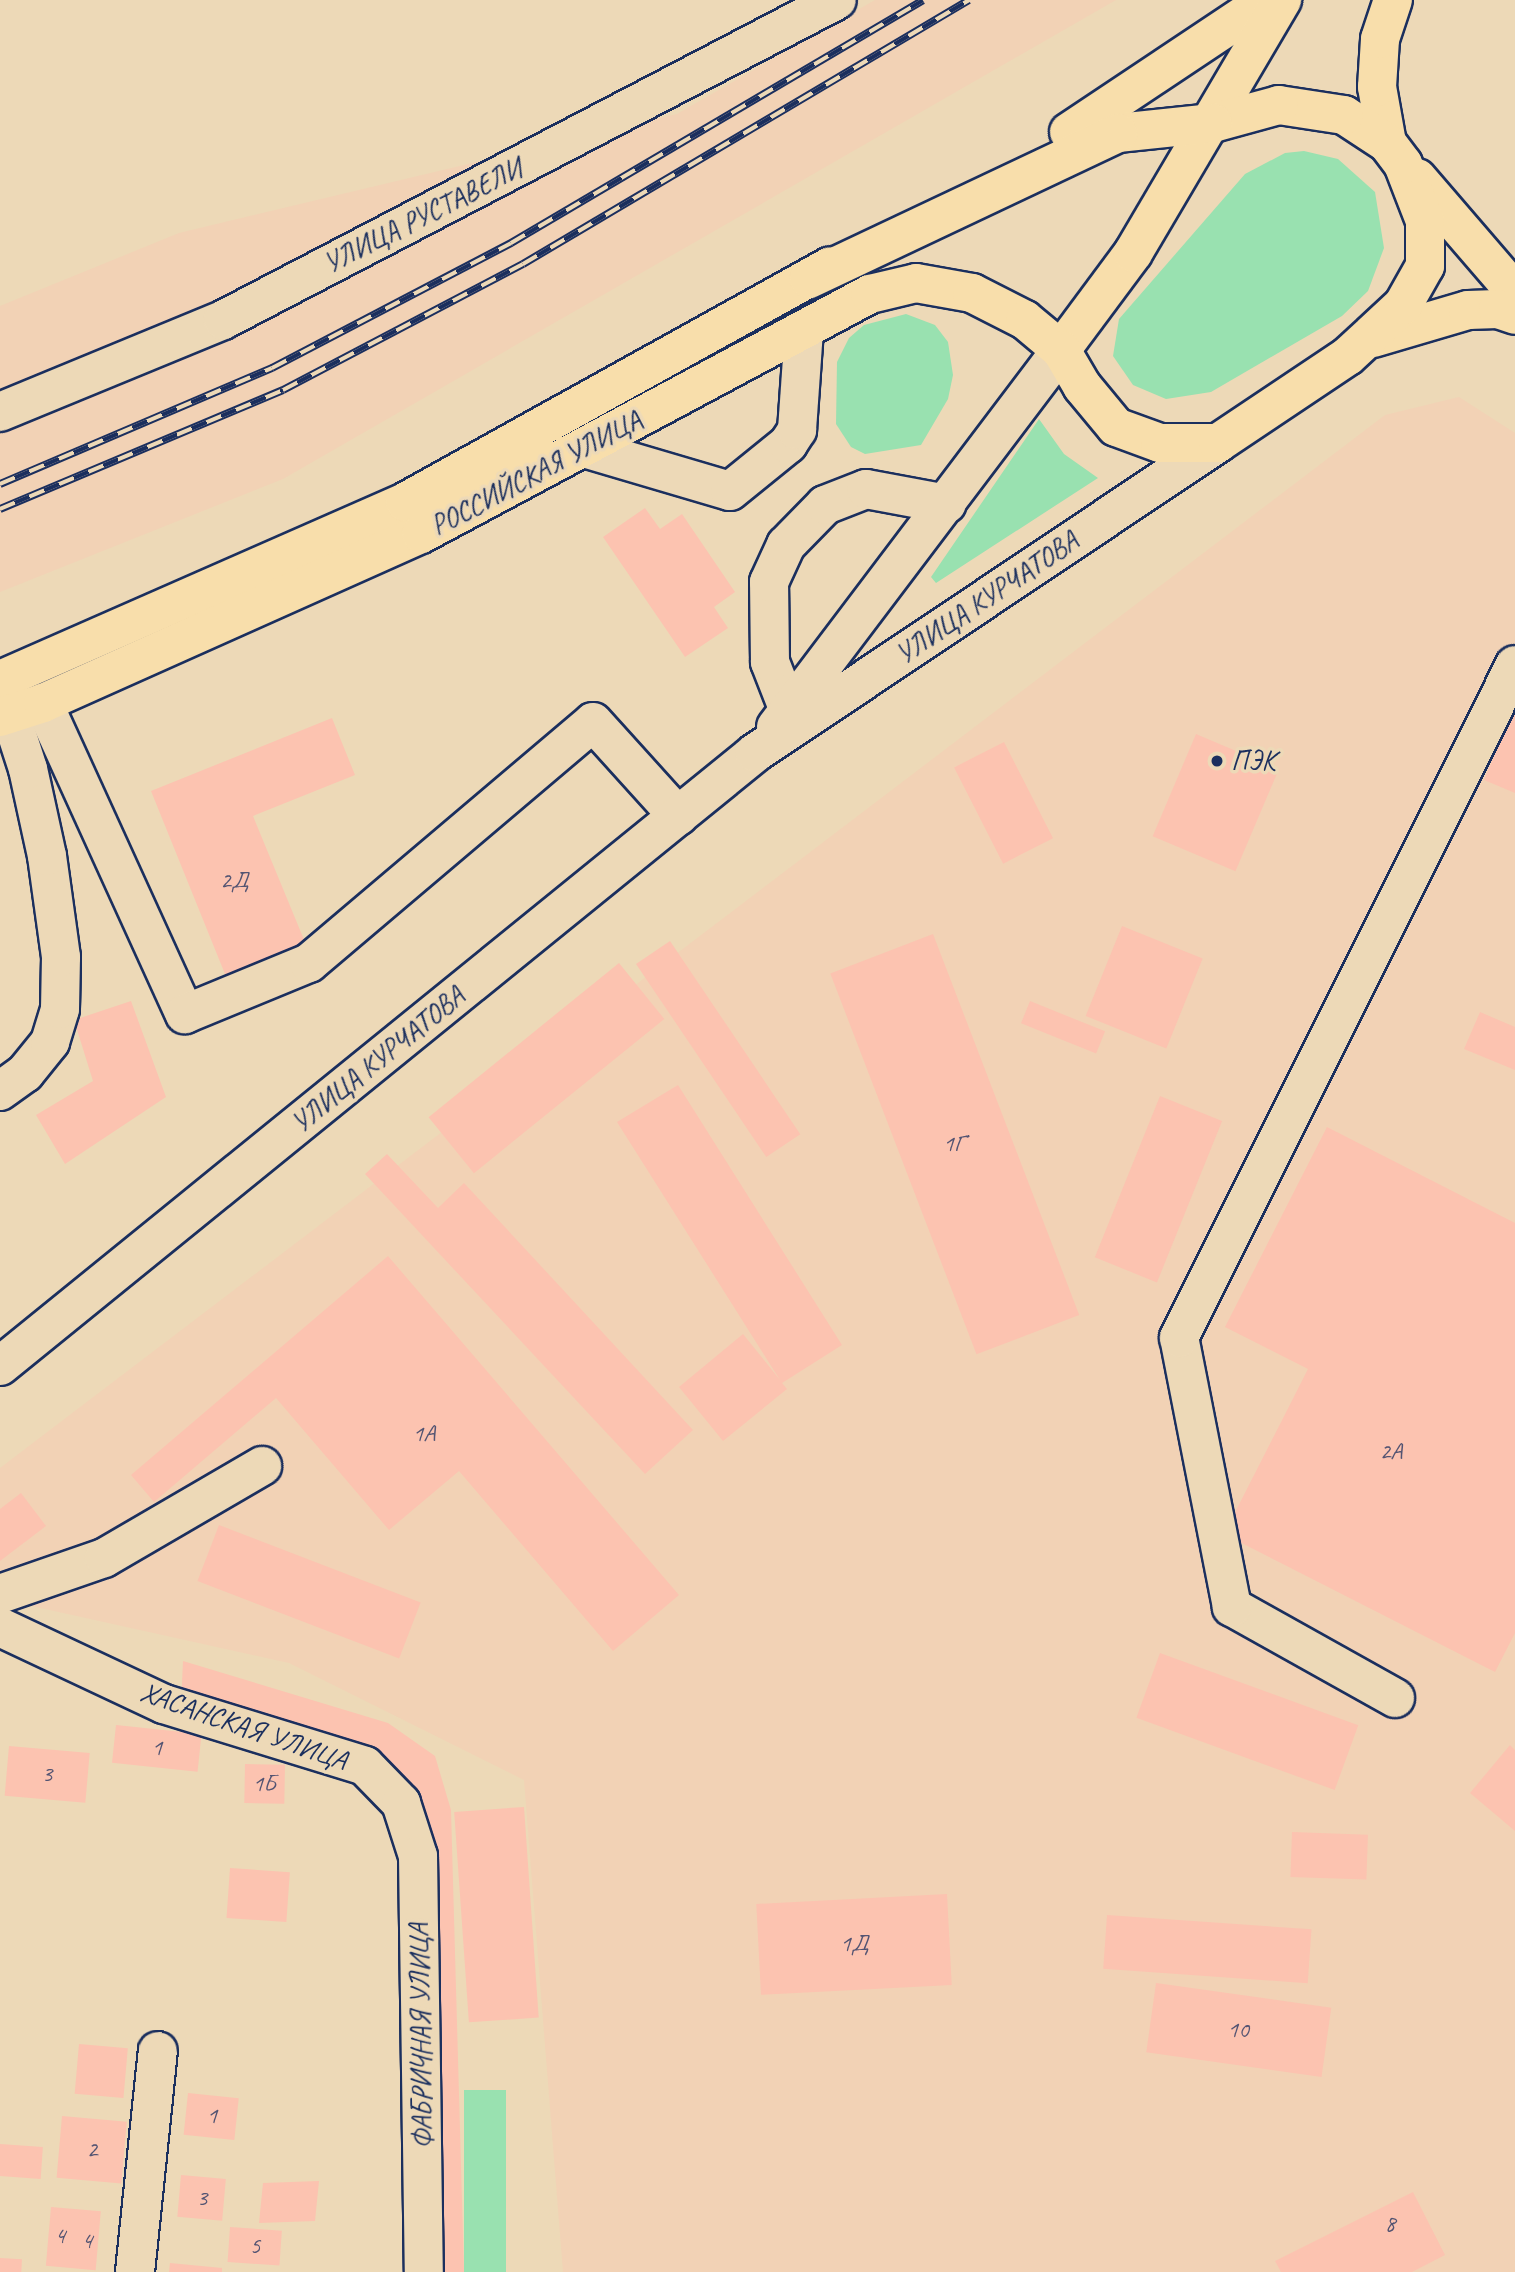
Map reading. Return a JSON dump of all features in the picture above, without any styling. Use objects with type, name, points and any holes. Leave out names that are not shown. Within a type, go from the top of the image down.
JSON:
[{"type":"main road","points":[[809,279],[1106,111],[1267,0]]},
{"type":"main road","points":[[1061,350],[1133,253],[1213,123],[1282,0]]},
{"type":"main road","points":[[1219,443],[1365,341],[1403,304],[1425,265],[1426,221],[1395,153],[1377,87],[1380,39],[1393,0]]},
{"type":"main road","points":[[809,279],[1118,133],[1213,123],[1279,105],[1344,115],[1395,153],[1515,292]]},
{"type":"main road","name":"РОССИЙСКАЯ УЛИЦА","points":[[13,703],[405,502],[809,279]]},
{"type":"main road","name":"РОССИЙСКАЯ УЛИЦА","points":[[13,703],[421,534],[870,294],[916,283],[972,293],[1025,320],[1061,350],[1082,386],[1116,427],[1160,443],[1219,443]]},
{"type":"main road","points":[[1365,341],[1468,310],[1498,309],[1515,315]]},
{"type":"street","name":"УЛИЦА РУСТАВЕЛИ","points":[[0,412],[223,320],[837,0]]},
{"type":"street","points":[[584,449],[730,491],[788,444],[797,430],[804,330]]},
{"type":"street","name":"УЛИЦА КУРЧАТОВА","points":[[755,754],[947,504],[1061,350]]},
{"type":"street","name":"УЛИЦА КУРЧАТОВА","points":[[0,1366],[755,754],[1219,443]]},
{"type":"street","points":[[789,711],[770,662],[769,582],[786,545],[825,505],[866,489],[947,504]]},
{"type":"street","points":[[1395,1698],[1232,1607],[1180,1338],[1515,665]]},
{"type":"street","points":[[13,703],[185,1014],[309,962],[593,722],[678,816]]},
{"type":"street","points":[[0,1091],[25,1073],[50,1042],[60,1009],[61,957],[47,856],[13,703]]},
{"type":"street","points":[[0,1594],[104,1558],[262,1466]]},
{"type":"street","name":"ХАСАНСКАЯ УЛИЦА","points":[[0,1627],[164,1704],[365,1766],[401,1803]]},
{"type":"street","name":"ФАБРИЧНАЯ УЛИЦА","points":[[401,1803],[418,1856],[424,2272]]},
{"type":"street","points":[[135,2272],[158,2052]]},
{"type":"shaded area","points":[[875,0],[1116,0],[283,479],[0,592],[0,306],[179,233],[677,114]]},
{"type":"shaded area","points":[[1459,397],[1515,433],[1515,2272],[563,2272],[524,1780],[289,1663],[0,1599],[0,1468],[1385,415]]},
{"type":"green space","points":[[1304,151],[1338,159],[1375,192],[1384,248],[1368,291],[1342,316],[1211,392],[1166,399],[1133,385],[1113,356],[1119,319],[1245,174],[1285,153]]},
{"type":"green space","points":[[906,314],[935,325],[948,342],[953,375],[948,399],[921,445],[865,454],[851,447],[836,424],[837,362],[849,338],[864,325]]},
{"type":"green space","points":[[1039,419],[1064,454],[1098,478],[936,583],[931,577]]},
{"type":"green space","points":[[464,2090],[506,2090],[506,2272],[464,2272]]},
{"type":"building","points":[[645,508],[660,529],[682,514],[735,592],[714,607],[728,628],[685,657],[603,537]]},
{"type":"building","points":[[1515,706],[1515,793],[1484,780]]},
{"type":"building","points":[[332,718],[355,775],[253,816],[307,947],[227,979],[151,791]]},
{"type":"building","points":[[1196,734],[1279,769],[1235,871],[1153,836]]},
{"type":"building","points":[[1004,742],[1053,838],[1003,864],[954,767]]},
{"type":"building","points":[[1122,926],[1203,959],[1166,1049],[1086,1016]]},
{"type":"building","points":[[933,934],[1079,1315],[977,1354],[830,973]]},
{"type":"building","points":[[670,941],[800,1134],[766,1157],[636,964]]},
{"type":"building","points":[[619,963],[664,1019],[474,1173],[429,1117]]},
{"type":"building","points":[[131,1001],[166,1097],[65,1164],[36,1115],[93,1081],[74,1020]]},
{"type":"building","points":[[1030,1001],[1105,1031],[1096,1054],[1021,1023]]},
{"type":"building","points":[[1480,1012],[1515,1027],[1515,1070],[1464,1049]]},
{"type":"building","points":[[678,1085],[842,1345],[782,1383],[787,1389],[723,1441],[679,1387],[743,1334],[780,1380],[617,1122]]},
{"type":"building","points":[[1160,1096],[1222,1121],[1157,1282],[1095,1257]]},
{"type":"building","points":[[1327,1127],[1515,1223],[1515,1633],[1495,1672],[1224,1534],[1308,1369],[1225,1327]]},
{"type":"building","points":[[387,1154],[438,1208],[464,1183],[693,1430],[645,1474],[365,1174]]},
{"type":"building","points":[[388,1256],[679,1595],[613,1651],[459,1471],[389,1530],[276,1398],[154,1502],[131,1475]]},
{"type":"building","points":[[21,1493],[46,1526],[0,1561],[0,1509]]},
{"type":"building","points":[[219,1525],[421,1602],[399,1658],[197,1581]]},
{"type":"building","points":[[1160,1653],[1358,1725],[1335,1790],[1136,1718]]},
{"type":"building","points":[[183,1661],[388,1723],[435,1756],[451,1810],[464,2272],[426,2272],[403,1779],[181,1705]]},
{"type":"building","points":[[116,1725],[202,1734],[198,1772],[112,1763]]},
{"type":"building","points":[[1510,1745],[1515,1750],[1515,1831],[1470,1793]]},
{"type":"building","points":[[9,1746],[90,1753],[85,1803],[5,1796]]},
{"type":"building","points":[[245,1764],[285,1765],[284,1804],[244,1803]]},
{"type":"building","points":[[524,1807],[539,2017],[469,2022],[454,1812]]},
{"type":"building","points":[[1292,1832],[1368,1835],[1366,1880],[1290,1877]]},
{"type":"building","points":[[230,1868],[290,1872],[286,1922],[227,1918]]},
{"type":"building","points":[[947,1894],[952,1985],[761,1995],[756,1904]]},
{"type":"building","points":[[1107,1915],[1312,1929],[1308,1983],[1103,1969]]},
{"type":"building","points":[[1156,1983],[1331,2008],[1322,2077],[1146,2052]]},
{"type":"building","points":[[79,2044],[128,2048],[123,2098],[75,2094]]},
{"type":"building","points":[[188,2093],[239,2098],[234,2140],[184,2135]]},
{"type":"building","points":[[62,2116],[127,2122],[121,2183],[57,2178]]},
{"type":"building","points":[[0,2144],[43,2147],[41,2179],[0,2176]]},
{"type":"building","points":[[181,2175],[226,2179],[222,2221],[177,2217]]},
{"type":"building","points":[[319,2181],[315,2221],[259,2223],[263,2183]]},
{"type":"building","points":[[1413,2192],[1445,2255],[1412,2272],[1281,2272],[1275,2261]]},
{"type":"building","points":[[51,2207],[101,2211],[96,2270],[46,2266]]},
{"type":"building","points":[[230,2227],[282,2231],[279,2266],[228,2262]]},
{"type":"building","points":[[0,2258],[22,2259],[21,2272],[0,2272]]},
{"type":"building","points":[[170,2263],[222,2268],[222,2272],[169,2272]]},
{"type":"railway","points":[[0,484],[272,368],[511,243],[923,0]]},
{"type":"railway","points":[[0,509],[283,390],[523,264],[969,0]]},
{"type":"place","name":"ПЭК","points":[[1217,761]]}]
